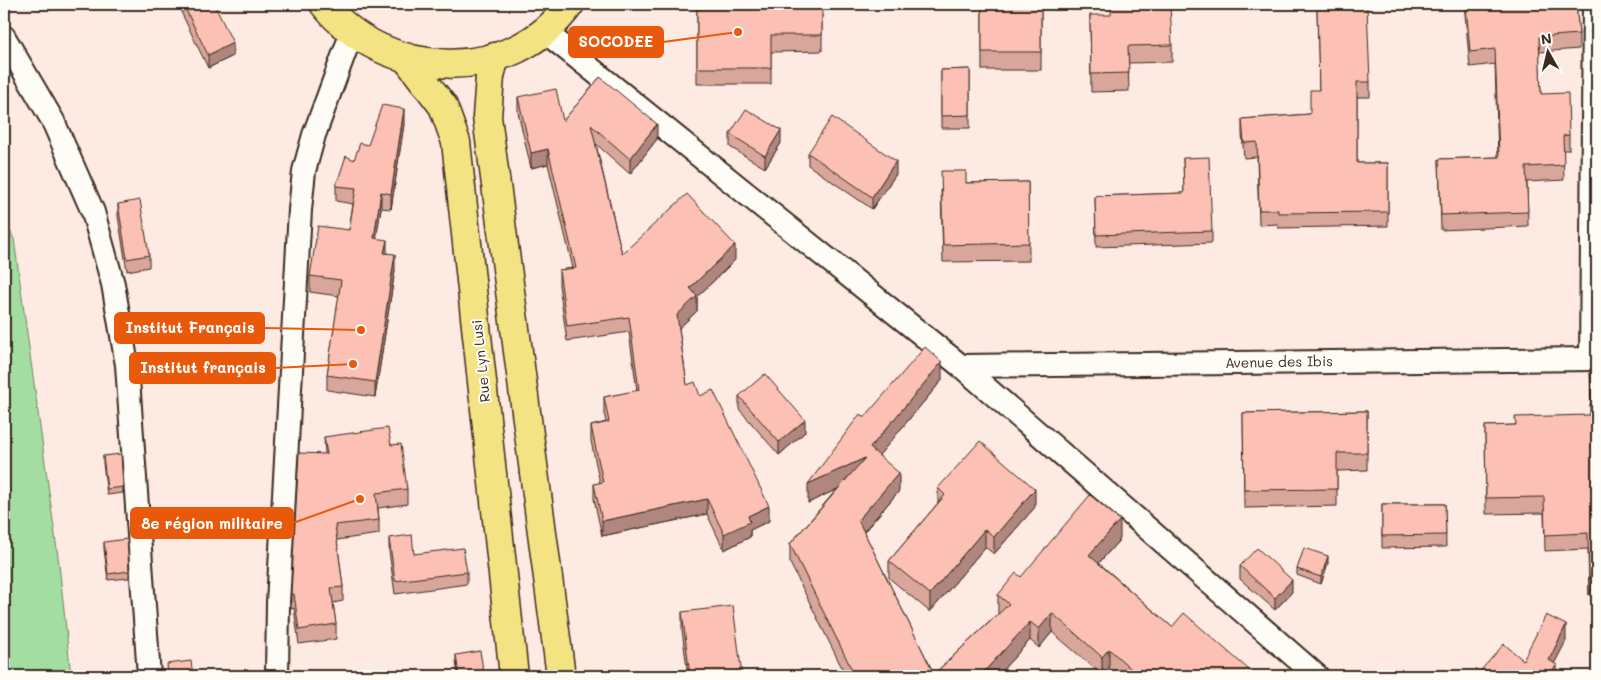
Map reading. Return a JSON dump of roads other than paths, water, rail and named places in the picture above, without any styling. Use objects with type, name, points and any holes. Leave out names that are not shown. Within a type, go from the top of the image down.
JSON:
[{"type":"main road","points":[[324,4],[352,32],[375,47],[407,59],[451,64],[495,57],[521,46],[544,31],[570,4]]},
{"type":"main road","points":[[495,57],[490,76],[487,116],[561,676]]},
{"type":"main road","name":"Rue Lyn Lusi","points":[[407,59],[443,106],[456,142],[514,676]]},
{"type":"street","points":[[1594,4],[1594,359]]},
{"type":"street","points":[[544,31],[961,366],[1317,676]]},
{"type":"street","points":[[277,676],[278,593],[299,220],[304,171],[314,135],[352,32]]},
{"type":"street","points":[[4,37],[53,121],[93,212],[113,284],[127,365],[149,676]]},
{"type":"street","name":"Avenue des Ibis","points":[[961,366],[1594,359]]},
{"type":"place","name":"SOCODEE","points":[[738,32]]},
{"type":"place","name":"Institut Français","points":[[361,330]]},
{"type":"place","name":"Institut français","points":[[353,364]]},
{"type":"place","name":"8e région militaire","points":[[360,499]]}]
